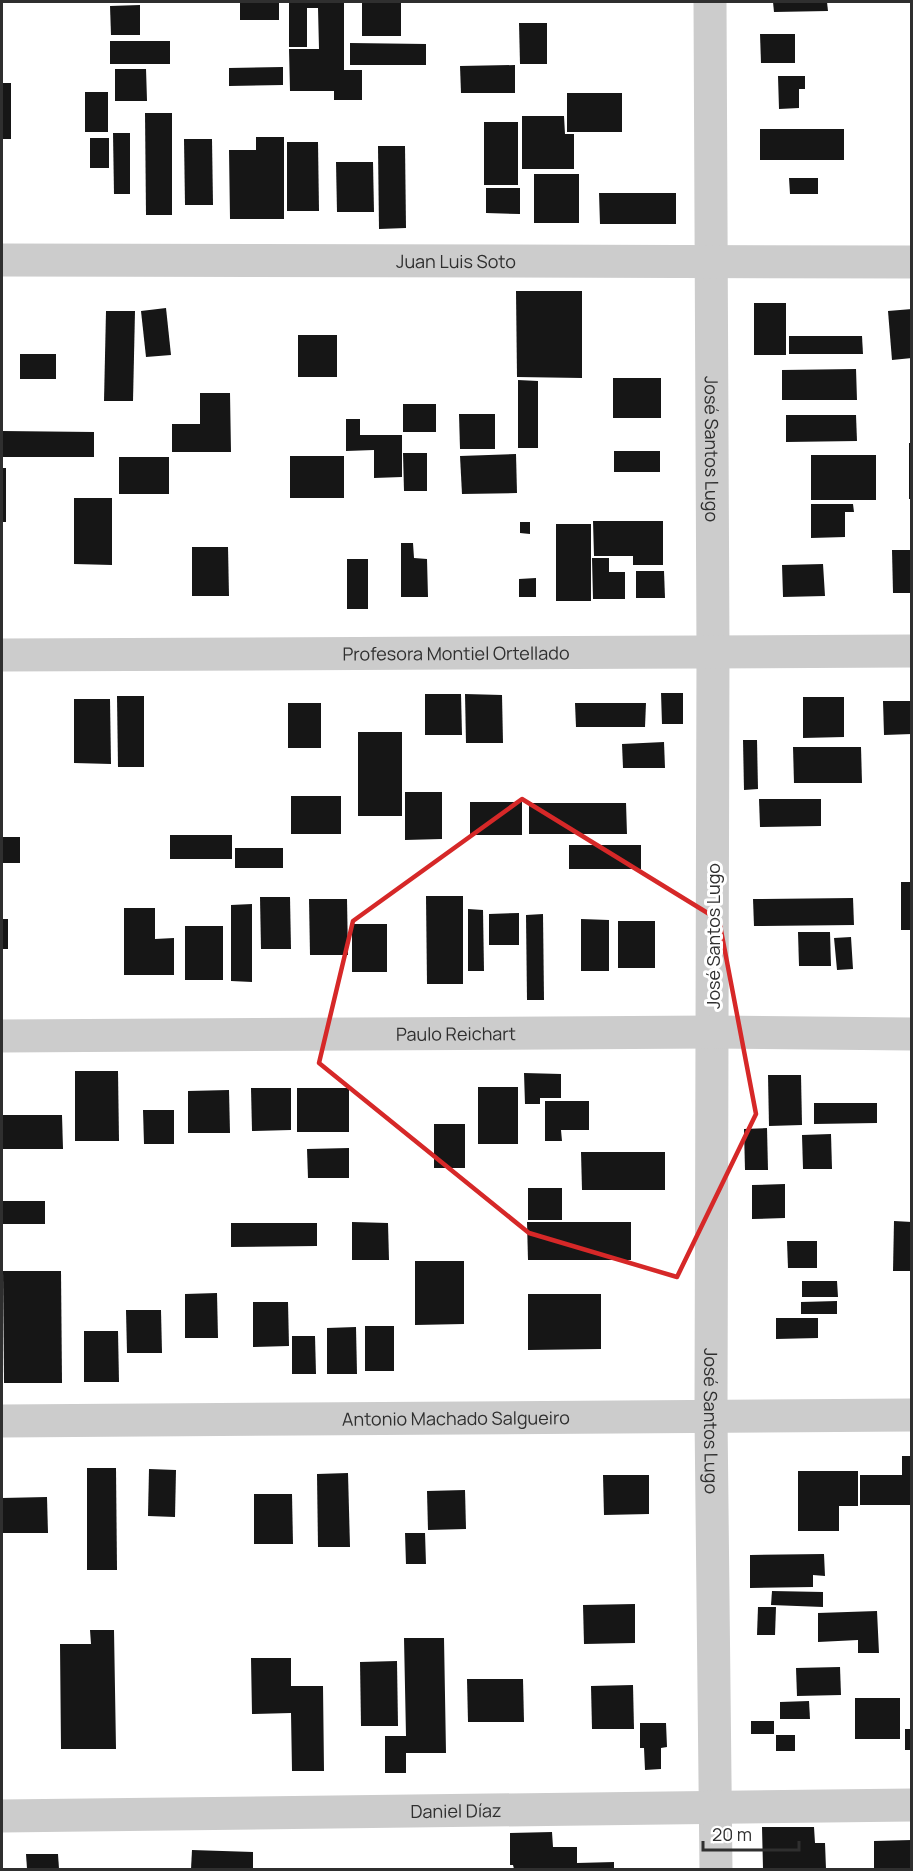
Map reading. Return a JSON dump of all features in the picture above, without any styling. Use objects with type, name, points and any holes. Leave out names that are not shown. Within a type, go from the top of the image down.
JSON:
[{"type":"street","name":"José Santos Lugo","points":[[710,2],[713,652],[711,1416],[716,1869]]},
{"type":"street","name":"Juan Luis Soto","points":[[2,260],[912,262]]},
{"type":"street","name":"Profesora Montiel Ortellado","points":[[2,655],[912,651]]},
{"type":"street","name":"Paulo Reichart","points":[[2,1036],[713,1032],[912,1034]]},
{"type":"street","name":"Antonio Machado Salgueiro","points":[[2,1421],[912,1415]]},
{"type":"street","name":"Daniel Díaz","points":[[2,1816],[912,1806]]},
{"type":"highlighted area","points":[[522,799],[719,920],[756,1114],[677,1277],[529,1233],[319,1063],[353,921]]},
{"type":"building","points":[[240,2],[279,2],[279,20],[240,20]]},
{"type":"building","points":[[289,2],[344,2],[344,70],[362,70],[362,100],[334,100],[334,91],[290,91],[289,49],[319,49],[318,8],[307,8],[307,47],[289,47]]},
{"type":"building","points":[[362,2],[401,2],[401,36],[362,36]]},
{"type":"building","points":[[773,2],[827,2],[828,11],[774,12]]},
{"type":"building","points":[[140,5],[140,35],[111,35],[110,6]]},
{"type":"building","points":[[519,23],[547,23],[547,64],[520,64]]},
{"type":"building","points":[[760,34],[795,34],[795,63],[761,63]]},
{"type":"building","points":[[110,41],[170,41],[170,64],[110,64]]},
{"type":"building","points":[[350,43],[426,44],[426,65],[350,65]]},
{"type":"building","points":[[515,65],[515,93],[461,93],[460,66]]},
{"type":"building","points":[[283,67],[283,85],[229,86],[229,68]]},
{"type":"building","points":[[115,69],[146,69],[147,101],[115,101]]},
{"type":"building","points":[[778,76],[805,76],[805,89],[799,89],[799,108],[779,109]]},
{"type":"building","points":[[2,83],[11,83],[11,139],[2,139]]},
{"type":"building","points":[[85,92],[108,92],[108,132],[85,132]]},
{"type":"building","points":[[567,93],[622,93],[622,132],[567,132]]},
{"type":"building","points":[[145,113],[172,113],[172,215],[146,215]]},
{"type":"building","points":[[522,116],[564,116],[565,134],[574,134],[574,169],[522,169]]},
{"type":"building","points":[[484,122],[518,122],[518,185],[484,185]]},
{"type":"building","points":[[760,129],[844,129],[844,160],[760,160]]},
{"type":"building","points":[[113,133],[130,133],[130,194],[114,194]]},
{"type":"building","points":[[256,137],[284,137],[284,219],[230,219],[229,150],[256,150]]},
{"type":"building","points":[[90,138],[109,138],[109,168],[90,168]]},
{"type":"building","points":[[184,139],[212,139],[213,205],[185,205]]},
{"type":"building","points":[[287,142],[318,142],[319,211],[287,211]]},
{"type":"building","points":[[378,146],[405,146],[406,228],[379,229]]},
{"type":"building","points":[[336,162],[373,162],[374,212],[337,212]]},
{"type":"building","points":[[534,174],[579,174],[579,223],[534,223]]},
{"type":"building","points":[[789,178],[818,178],[818,194],[790,194]]},
{"type":"building","points":[[486,188],[520,188],[520,214],[486,213]]},
{"type":"building","points":[[599,193],[676,193],[676,224],[600,224]]},
{"type":"building","points":[[516,291],[582,291],[582,378],[517,377]]},
{"type":"building","points":[[754,303],[786,303],[786,355],[754,355]]},
{"type":"building","points":[[166,308],[171,355],[146,357],[141,311]]},
{"type":"building","points":[[912,309],[912,358],[892,360],[888,311]]},
{"type":"building","points":[[106,311],[135,311],[133,401],[104,401]]},
{"type":"building","points":[[298,335],[337,335],[337,377],[298,377]]},
{"type":"building","points":[[789,336],[862,336],[863,354],[789,354]]},
{"type":"building","points":[[20,354],[56,354],[56,379],[20,379]]},
{"type":"building","points":[[856,369],[857,400],[782,400],[782,370]]},
{"type":"building","points":[[613,378],[661,378],[661,418],[613,418]]},
{"type":"building","points":[[518,380],[538,381],[538,448],[518,448]]},
{"type":"building","points":[[200,393],[230,393],[231,452],[172,452],[172,424],[200,424]]},
{"type":"building","points":[[403,404],[436,404],[436,432],[403,432]]},
{"type":"building","points":[[459,414],[495,414],[495,449],[460,449]]},
{"type":"building","points":[[786,415],[856,415],[857,441],[786,442]]},
{"type":"building","points":[[346,419],[360,419],[360,435],[402,435],[402,477],[374,478],[374,450],[346,451]]},
{"type":"building","points":[[2,431],[94,432],[94,457],[2,457]]},
{"type":"building","points":[[909,443],[912,443],[912,499],[909,499]]},
{"type":"building","points":[[614,451],[660,451],[660,472],[614,472]]},
{"type":"building","points":[[403,453],[427,453],[427,491],[404,491]]},
{"type":"building","points":[[516,454],[517,493],[462,494],[460,456]]},
{"type":"building","points":[[811,455],[876,455],[876,500],[811,500]]},
{"type":"building","points":[[290,456],[344,456],[344,498],[290,498]]},
{"type":"building","points":[[119,457],[169,457],[169,494],[119,494]]},
{"type":"building","points":[[2,468],[6,468],[6,522],[2,522]]},
{"type":"building","points":[[74,498],[112,498],[112,565],[74,564]]},
{"type":"building","points":[[811,504],[853,504],[854,512],[845,512],[845,537],[811,538]]},
{"type":"building","points":[[593,521],[663,521],[663,565],[633,565],[633,556],[594,556]]},
{"type":"building","points":[[520,522],[530,522],[530,534],[520,533]]},
{"type":"building","points":[[556,524],[591,524],[591,601],[556,601]]},
{"type":"building","points":[[401,543],[413,543],[414,558],[427,559],[428,597],[401,597]]},
{"type":"building","points":[[192,547],[228,547],[229,596],[192,596]]},
{"type":"building","points":[[892,550],[912,550],[912,593],[893,593]]},
{"type":"building","points":[[592,558],[609,558],[609,572],[625,572],[625,599],[593,599]]},
{"type":"building","points":[[347,559],[368,559],[368,609],[347,609]]},
{"type":"building","points":[[823,564],[825,596],[783,597],[782,565]]},
{"type":"building","points":[[636,571],[664,571],[665,598],[636,598]]},
{"type":"building","points":[[536,578],[536,597],[519,597],[519,579]]},
{"type":"building","points":[[661,693],[683,693],[683,724],[662,724]]},
{"type":"building","points":[[425,694],[461,694],[462,735],[425,735]]},
{"type":"building","points":[[465,694],[502,695],[503,743],[466,743]]},
{"type":"building","points":[[117,696],[144,696],[144,767],[118,767]]},
{"type":"building","points":[[803,697],[844,697],[844,737],[803,738]]},
{"type":"building","points":[[74,699],[110,699],[111,764],[74,763]]},
{"type":"building","points":[[883,701],[912,701],[912,734],[884,735]]},
{"type":"building","points":[[288,703],[321,703],[321,748],[288,748]]},
{"type":"building","points":[[575,703],[646,703],[645,727],[576,727]]},
{"type":"building","points":[[358,732],[402,732],[402,816],[358,816]]},
{"type":"building","points":[[743,740],[757,740],[758,789],[744,790]]},
{"type":"building","points":[[664,742],[665,768],[623,768],[622,744]]},
{"type":"building","points":[[793,747],[861,747],[862,783],[794,783]]},
{"type":"building","points":[[405,792],[442,792],[442,839],[405,840]]},
{"type":"building","points":[[291,796],[341,796],[341,834],[291,834]]},
{"type":"building","points":[[759,799],[821,799],[821,826],[760,827]]},
{"type":"building","points":[[470,802],[522,802],[522,835],[470,835]]},
{"type":"building","points":[[529,803],[626,803],[627,834],[529,834]]},
{"type":"building","points":[[170,835],[232,835],[232,859],[170,859]]},
{"type":"building","points":[[2,837],[20,837],[20,863],[2,863]]},
{"type":"building","points":[[569,845],[641,845],[641,869],[569,869]]},
{"type":"building","points":[[235,848],[283,848],[283,868],[235,868]]},
{"type":"building","points":[[901,882],[912,882],[912,930],[901,930]]},
{"type":"building","points":[[426,896],[463,896],[463,984],[427,984]]},
{"type":"building","points":[[260,897],[290,897],[291,949],[261,949]]},
{"type":"building","points":[[853,898],[854,925],[754,926],[753,899]]},
{"type":"building","points":[[309,899],[347,899],[348,955],[310,955]]},
{"type":"building","points":[[252,904],[252,982],[231,981],[231,905]]},
{"type":"building","points":[[124,908],[155,908],[155,939],[174,938],[174,975],[124,975]]},
{"type":"building","points":[[468,909],[483,910],[484,971],[468,971]]},
{"type":"building","points":[[519,913],[519,945],[489,945],[489,914]]},
{"type":"building","points":[[543,914],[544,1000],[527,1000],[526,915]]},
{"type":"building","points":[[2,919],[8,919],[8,949],[2,949]]},
{"type":"building","points":[[581,919],[609,920],[609,971],[581,971]]},
{"type":"building","points":[[618,921],[655,921],[655,968],[618,968]]},
{"type":"building","points":[[352,924],[387,924],[387,972],[352,972]]},
{"type":"building","points":[[185,926],[223,926],[223,980],[185,980]]},
{"type":"building","points":[[798,932],[830,932],[831,966],[799,966]]},
{"type":"building","points":[[851,937],[853,969],[837,970],[834,938]]},
{"type":"building","points":[[75,1071],[118,1071],[119,1141],[75,1141]]},
{"type":"building","points":[[524,1073],[561,1074],[561,1098],[540,1098],[540,1104],[525,1104]]},
{"type":"building","points":[[768,1075],[801,1075],[802,1125],[769,1126]]},
{"type":"building","points":[[478,1087],[518,1087],[518,1144],[478,1144]]},
{"type":"building","points":[[251,1088],[291,1088],[291,1130],[252,1131]]},
{"type":"building","points":[[297,1088],[349,1088],[349,1132],[297,1132]]},
{"type":"building","points":[[229,1090],[230,1133],[188,1133],[188,1091]]},
{"type":"building","points":[[545,1101],[589,1101],[589,1130],[561,1130],[562,1141],[545,1141]]},
{"type":"building","points":[[814,1103],[877,1103],[877,1123],[814,1124]]},
{"type":"building","points":[[143,1110],[174,1110],[174,1144],[144,1144]]},
{"type":"building","points":[[2,1115],[62,1115],[63,1149],[2,1149]]},
{"type":"building","points":[[434,1124],[465,1124],[465,1168],[434,1168]]},
{"type":"building","points":[[767,1128],[768,1170],[745,1170],[744,1129]]},
{"type":"building","points":[[831,1134],[832,1169],[803,1169],[802,1135]]},
{"type":"building","points":[[349,1148],[349,1178],[308,1178],[307,1149]]},
{"type":"building","points":[[581,1152],[665,1152],[665,1190],[582,1190]]},
{"type":"building","points":[[785,1184],[785,1218],[752,1219],[752,1185]]},
{"type":"building","points":[[528,1188],[562,1188],[562,1220],[528,1220]]},
{"type":"building","points":[[2,1201],[45,1201],[45,1224],[2,1224]]},
{"type":"building","points":[[894,1221],[912,1222],[912,1271],[893,1271]]},
{"type":"building","points":[[352,1222],[388,1223],[389,1260],[352,1260]]},
{"type":"building","points":[[527,1222],[631,1222],[631,1260],[528,1260]]},
{"type":"building","points":[[231,1223],[317,1223],[317,1246],[231,1247]]},
{"type":"building","points":[[787,1241],[817,1241],[817,1268],[788,1268]]},
{"type":"building","points":[[415,1261],[464,1261],[464,1324],[415,1325]]},
{"type":"building","points":[[3,1271],[61,1271],[62,1383],[4,1383]]},
{"type":"building","points":[[802,1281],[837,1281],[838,1297],[802,1297]]},
{"type":"building","points":[[217,1293],[218,1338],[185,1338],[185,1294]]},
{"type":"building","points":[[528,1294],[601,1294],[601,1349],[528,1350]]},
{"type":"building","points":[[837,1301],[837,1314],[801,1314],[801,1302]]},
{"type":"building","points":[[253,1302],[288,1302],[289,1346],[253,1347]]},
{"type":"building","points":[[126,1310],[161,1310],[162,1353],[127,1353]]},
{"type":"building","points":[[776,1318],[818,1318],[818,1338],[776,1339]]},
{"type":"building","points":[[365,1326],[394,1326],[394,1371],[365,1371]]},
{"type":"building","points":[[356,1327],[357,1374],[327,1374],[327,1328]]},
{"type":"building","points":[[84,1331],[118,1331],[119,1382],[84,1382]]},
{"type":"building","points":[[292,1336],[315,1336],[316,1374],[292,1374]]},
{"type":"building","points":[[902,1456],[912,1456],[912,1505],[860,1505],[860,1475],[902,1475]]},
{"type":"building","points":[[87,1468],[116,1468],[117,1570],[87,1570]]},
{"type":"building","points":[[149,1469],[176,1470],[175,1517],[148,1516]]},
{"type":"building","points":[[798,1471],[858,1471],[858,1506],[839,1506],[839,1531],[798,1531]]},
{"type":"building","points":[[348,1473],[350,1547],[318,1547],[317,1474]]},
{"type":"building","points":[[603,1475],[649,1475],[649,1514],[604,1515]]},
{"type":"building","points":[[465,1490],[466,1529],[428,1530],[427,1491]]},
{"type":"building","points":[[254,1494],[292,1494],[293,1544],[254,1544]]},
{"type":"building","points":[[47,1497],[48,1533],[2,1533],[2,1498]]},
{"type":"building","points":[[405,1533],[425,1533],[426,1564],[406,1564]]},
{"type":"building","points":[[824,1554],[825,1576],[813,1575],[813,1587],[750,1588],[750,1555]]},
{"type":"building","points":[[772,1591],[823,1592],[823,1607],[771,1605]]},
{"type":"building","points":[[635,1604],[635,1643],[584,1644],[583,1605]]},
{"type":"building","points":[[758,1607],[776,1607],[775,1635],[757,1635]]},
{"type":"building","points":[[877,1611],[879,1653],[858,1653],[858,1640],[818,1642],[818,1613]]},
{"type":"building","points":[[90,1630],[114,1630],[116,1749],[61,1749],[60,1644],[91,1644]]},
{"type":"building","points":[[404,1638],[444,1638],[446,1753],[406,1753],[406,1773],[385,1773],[385,1736],[406,1736]]},
{"type":"building","points":[[251,1658],[291,1658],[291,1686],[323,1686],[324,1771],[292,1771],[291,1713],[252,1714]]},
{"type":"building","points":[[397,1661],[398,1726],[361,1726],[360,1662]]},
{"type":"building","points":[[840,1667],[841,1695],[797,1696],[796,1668]]},
{"type":"building","points":[[467,1679],[523,1679],[524,1722],[468,1722]]},
{"type":"building","points":[[633,1685],[634,1729],[592,1729],[591,1686]]},
{"type":"building","points":[[855,1698],[900,1698],[900,1739],[855,1739]]},
{"type":"building","points":[[809,1701],[810,1719],[780,1719],[780,1702]]},
{"type":"building","points":[[751,1721],[774,1721],[774,1734],[751,1734]]},
{"type":"building","points":[[640,1723],[666,1723],[667,1747],[661,1748],[661,1769],[645,1770],[644,1748],[640,1748]]},
{"type":"building","points":[[905,1729],[912,1729],[912,1750],[905,1750]]},
{"type":"building","points":[[776,1735],[795,1735],[795,1751],[776,1751]]},
{"type":"building","points":[[762,1827],[814,1827],[815,1843],[825,1843],[826,1869],[763,1869]]},
{"type":"building","points":[[552,1832],[553,1847],[577,1847],[577,1863],[614,1862],[614,1869],[514,1869],[513,1865],[510,1865],[510,1833]]},
{"type":"building","points":[[912,1840],[912,1869],[874,1869],[874,1841]]},
{"type":"building","points":[[192,1850],[253,1852],[253,1869],[191,1869]]},
{"type":"building","points":[[26,1854],[58,1854],[59,1869],[27,1869]]}]
